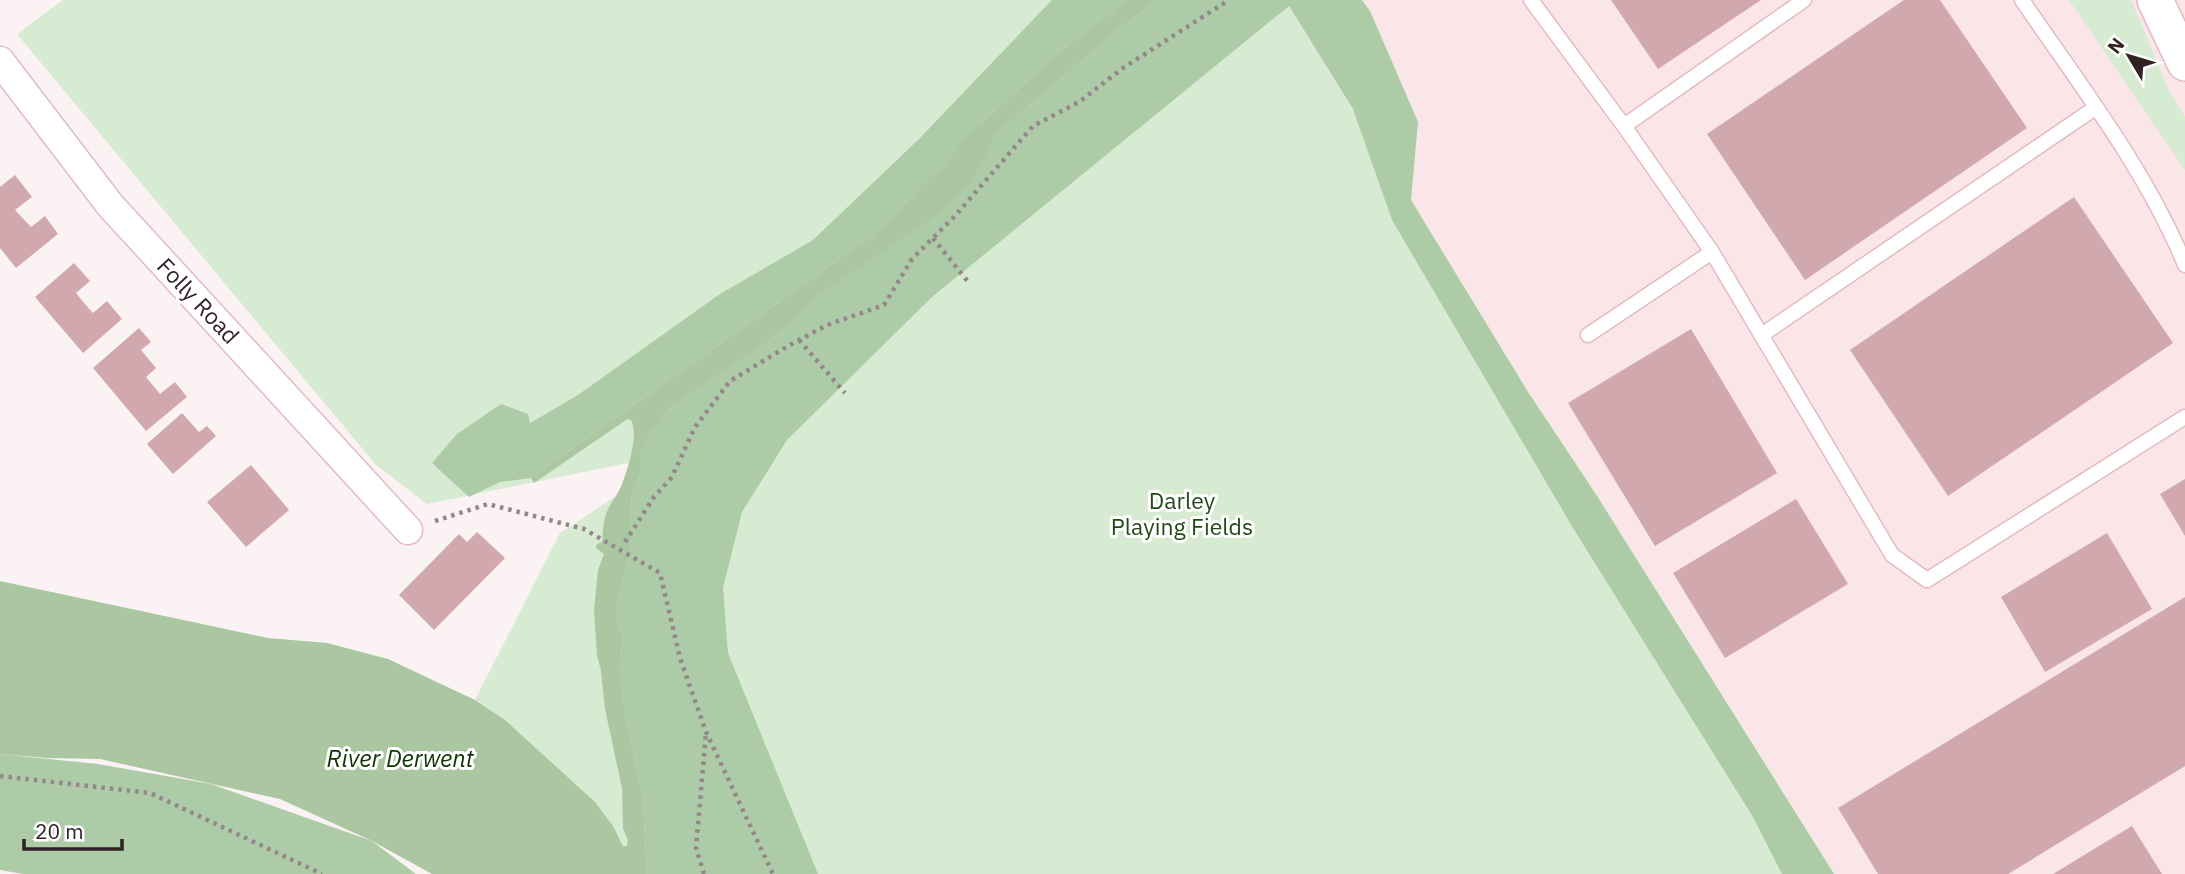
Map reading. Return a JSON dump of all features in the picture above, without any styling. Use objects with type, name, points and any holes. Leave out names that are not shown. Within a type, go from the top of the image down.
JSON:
[{"type":"street","points":[[2155,0],[2185,63]]},
{"type":"street","name":"Folly Road","points":[[0,61],[110,205],[408,530]]},
{"type":"lane","points":[[1531,0],[1712,252],[1892,555],[1927,580],[2185,417]]},
{"type":"lane","points":[[1624,126],[1804,0]]},
{"type":"lane","points":[[2022,0],[2130,160],[2175,240],[2185,265]]},
{"type":"lane","points":[[1763,334],[2095,108]]},
{"type":"lane","points":[[1588,335],[1712,252]]},
{"type":"path","points":[[625,542],[654,497],[672,477],[695,427],[730,381],[827,325],[884,305],[912,259],[954,217],[1033,126],[1079,102],[1123,68],[1229,0]]},
{"type":"path","points":[[933,238],[969,283]]},
{"type":"path","points":[[799,340],[845,393]]},
{"type":"path","points":[[408,530],[488,504],[584,529],[660,573],[680,657],[706,732],[772,874]]},
{"type":"path","points":[[705,874],[696,848],[706,732]]},
{"type":"path","points":[[0,776],[150,793],[322,874]]},
{"type":"shaded area","points":[[1052,0],[1126,0],[1059,52],[983,121],[941,171],[928,178],[869,238],[531,478],[500,482],[469,497],[432,463],[457,434],[501,404],[528,414],[530,423],[578,395],[720,294],[813,240],[919,139]]},
{"type":"shaded area","points":[[1157,0],[1362,0],[1370,11],[1418,122],[1411,200],[1528,392],[1597,496],[1834,874],[1782,874],[1753,817],[1573,528],[1392,220],[1353,109],[1289,6],[932,297],[787,440],[742,512],[723,588],[728,653],[818,874],[647,874],[643,798],[626,717],[620,671],[623,633],[617,629],[617,605],[628,564],[632,495],[640,475],[640,458],[649,432],[668,410],[773,338],[815,297],[978,171],[996,134]]},
{"type":"shaded area","points":[[1285,0],[2185,0],[2185,874],[1834,874],[1597,496],[1528,392]]},
{"type":"shaded area","points":[[0,754],[98,764],[211,784],[372,841],[416,874],[23,874],[0,870]]},
{"type":"green space","name":"Darley Playing Fields","points":[[63,0],[1285,0],[1528,392],[1597,496],[1834,874],[647,874],[623,846],[613,826],[505,720],[475,700],[560,533],[682,452],[427,504],[376,465],[17,34]]},
{"type":"green space","points":[[2069,0],[2131,0],[2169,91],[2185,117],[2185,170]]},
{"type":"water","name":"River Derwent","points":[[1126,0],[1157,0],[996,134],[972,183],[933,218],[816,297],[773,338],[668,410],[649,433],[640,458],[640,475],[632,495],[628,564],[617,605],[617,629],[623,633],[620,671],[626,717],[643,798],[647,874],[432,874],[372,841],[280,799],[100,759],[0,754],[0,581],[268,638],[327,643],[388,659],[475,700],[505,720],[595,802],[613,826],[623,846],[627,846],[628,840],[623,829],[622,788],[605,709],[597,655],[594,610],[598,570],[604,554],[596,548],[597,544],[602,542],[606,514],[620,488],[630,460],[634,432],[630,419],[534,483],[531,478],[869,238],[928,178],[941,171],[983,121],[1059,52]]},
{"type":"building","points":[[1611,0],[1761,0],[1658,69]]},
{"type":"building","points":[[1904,0],[1940,0],[2027,128],[1805,280],[1707,134]]},
{"type":"building","points":[[15,175],[32,197],[15,210],[31,227],[45,216],[58,234],[16,268],[0,248],[0,187]]},
{"type":"building","points":[[2074,197],[2173,343],[1948,496],[1850,350]]},
{"type":"building","points":[[74,263],[90,281],[76,293],[84,303],[93,313],[107,301],[122,319],[83,353],[35,297]]},
{"type":"building","points":[[139,328],[151,342],[141,350],[156,368],[146,377],[160,394],[175,382],[187,397],[146,431],[93,368]]},
{"type":"building","points":[[1691,329],[1777,473],[1655,546],[1568,403]]},
{"type":"building","points":[[182,413],[199,432],[207,426],[216,436],[173,474],[147,444]]},
{"type":"building","points":[[251,465],[289,510],[246,547],[207,502]]},
{"type":"building","points":[[2185,479],[2185,536],[2160,494]]},
{"type":"building","points":[[1796,499],[1848,584],[1725,658],[1673,573]]},
{"type":"building","points":[[477,532],[505,558],[434,630],[399,595],[459,534],[467,542]]},
{"type":"building","points":[[2107,533],[2152,609],[2045,672],[2001,597]]},
{"type":"building","points":[[2185,597],[2185,766],[2008,874],[1878,874],[1838,808]]},
{"type":"building","points":[[2132,826],[2162,874],[2053,874]]}]
